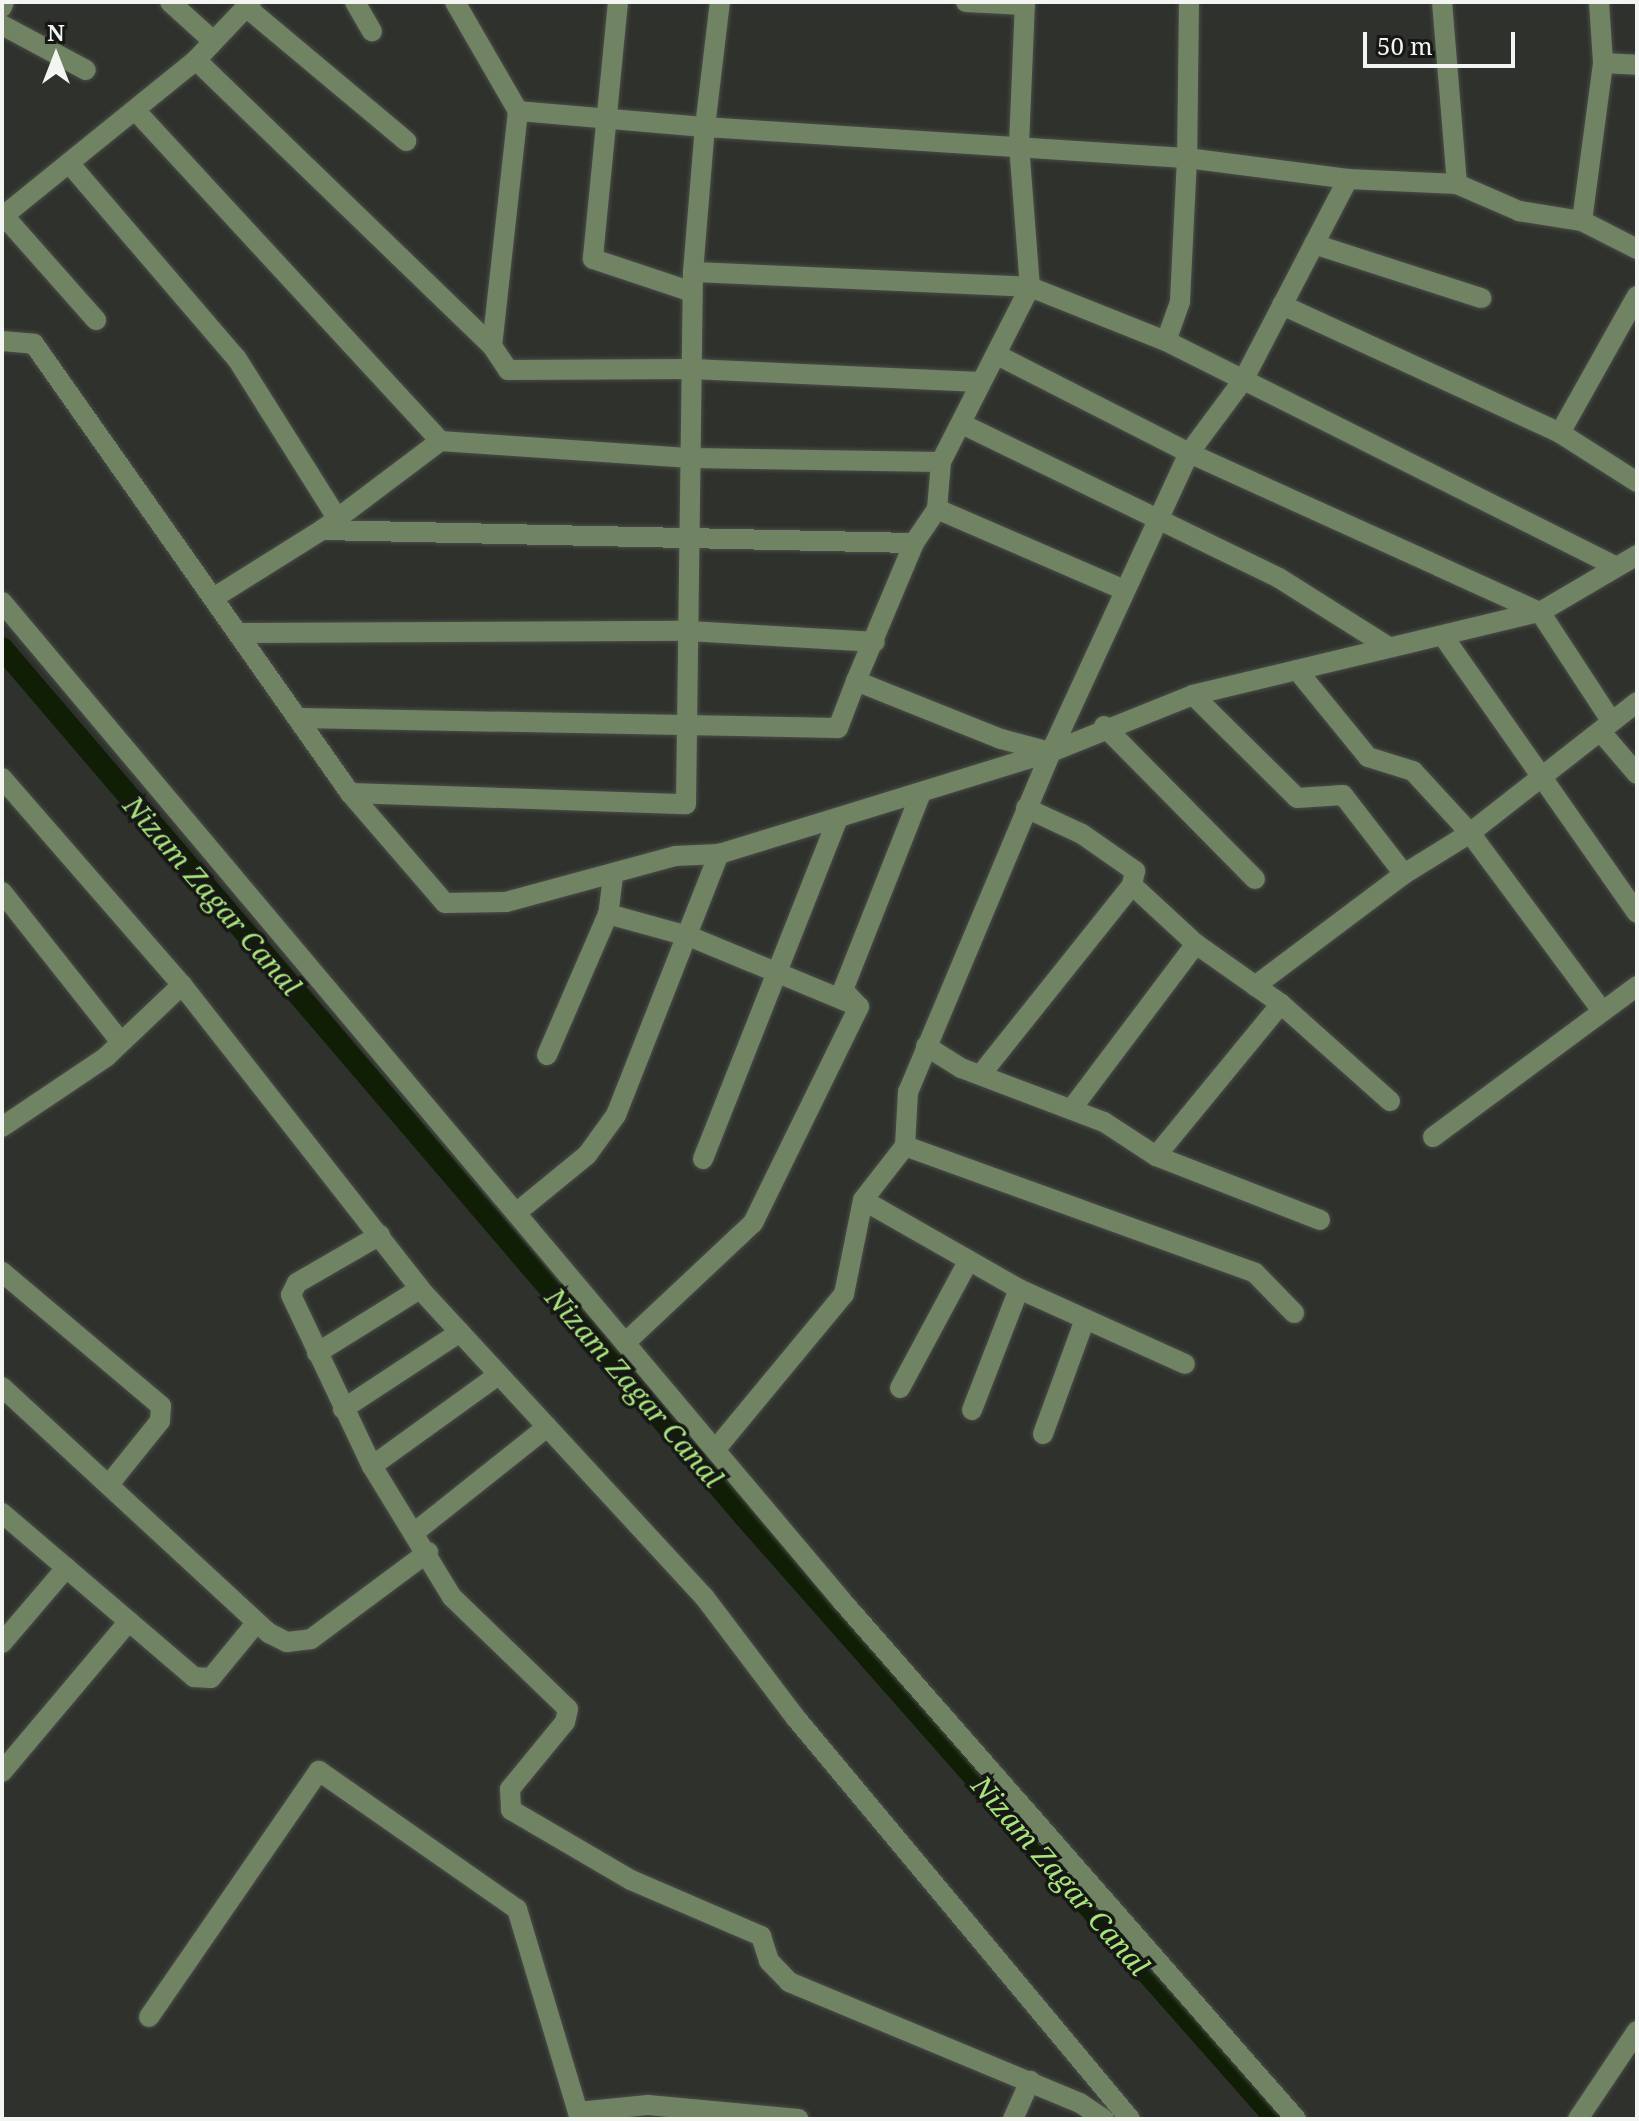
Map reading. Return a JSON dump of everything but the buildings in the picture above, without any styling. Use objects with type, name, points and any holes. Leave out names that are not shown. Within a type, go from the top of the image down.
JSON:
[{"type":"street","points":[[170,2],[212,40]]},
{"type":"street","points":[[355,2],[372,31]]},
{"type":"street","points":[[455,2],[518,111],[492,346]]},
{"type":"street","points":[[618,2],[603,118],[593,259],[692,282],[1030,287],[1166,341],[1617,567]]},
{"type":"street","points":[[350,793],[686,804],[692,282],[705,127],[720,2]]},
{"type":"street","points":[[300,718],[838,728],[914,543],[937,509],[941,462],[1030,287],[1019,145],[1025,3],[966,2]]},
{"type":"street","points":[[1166,341],[1180,302],[1187,158],[1189,2]]},
{"type":"street","points":[[1442,2],[1457,184]]},
{"type":"street","points":[[1582,221],[1603,63],[1599,2]]},
{"type":"street","points":[[96,320],[3,217],[196,60],[248,5],[406,141]]},
{"type":"street","points":[[2,25],[86,70]]},
{"type":"street","points":[[196,60],[492,346],[508,370],[692,369],[980,382]]},
{"type":"street","points":[[1603,63],[1637,65]]},
{"type":"street","points":[[135,110],[440,441]]},
{"type":"street","points":[[518,111],[705,127],[1187,158],[1348,179],[1457,184],[1519,211],[1582,221],[1637,249]]},
{"type":"street","points":[[69,163],[237,359],[330,524]]},
{"type":"street","points":[[715,1450],[844,1294],[863,1200],[905,1146],[908,1092],[926,1046],[1026,808],[1124,590],[1189,453],[1244,379],[1348,179]]},
{"type":"street","points":[[1314,244],[1481,298]]},
{"type":"street","points":[[1560,433],[1637,296]]},
{"type":"street","points":[[1282,305],[1560,433],[1637,482]]},
{"type":"street","points":[[2,341],[34,344],[242,633],[350,793],[445,903],[506,902],[613,876],[675,856],[719,854],[837,821],[1051,752],[1104,726],[1193,695],[1387,646],[1540,612],[1637,555]]},
{"type":"street","points":[[997,355],[1189,453],[1540,612],[1637,774]]},
{"type":"street","points":[[962,424],[1158,522],[1279,578],[1387,646]]},
{"type":"street","points":[[215,597],[330,524],[440,441],[691,458],[941,462]]},
{"type":"street","points":[[937,509],[1124,590]]},
{"type":"street","points":[[330,524],[691,541],[914,543]]},
{"type":"street","points":[[2,602],[715,1450],[1296,2119]]},
{"type":"street","points":[[242,633],[690,631],[875,642]]},
{"type":"street","points":[[1443,636],[1538,779],[1637,913]]},
{"type":"street","points":[[1297,670],[1362,751],[1373,761],[1413,771],[1470,833],[1602,1011]]},
{"type":"street","points":[[856,681],[1001,739],[1051,752]]},
{"type":"street","points":[[1193,695],[1297,798],[1343,795],[1404,874]]},
{"type":"street","points":[[1255,986],[1404,874],[1470,833],[1637,702]]},
{"type":"street","points":[[1104,726],[1255,879]]},
{"type":"street","points":[[2,778],[182,985],[420,1289],[705,1598],[795,1717],[1130,2119]]},
{"type":"street","points":[[859,1007],[843,990],[920,796]]},
{"type":"street","points":[[982,1073],[1132,885],[1135,871],[1082,834],[1026,808]]},
{"type":"street","points":[[703,1159],[837,821]]},
{"type":"street","points":[[516,1213],[587,1155],[616,1115],[691,937],[719,854]]},
{"type":"street","points":[[547,1055],[608,914],[613,876]]},
{"type":"street","points":[[1132,885],[1196,944],[1281,1004],[1390,1101]]},
{"type":"street","points":[[2,892],[121,1042]]},
{"type":"street","points":[[608,914],[691,937],[859,1007]]},
{"type":"street","points":[[1073,1107],[1196,944]]},
{"type":"street","points":[[5,1118],[121,1042],[182,985]]},
{"type":"street","points":[[1433,1137],[1637,986]]},
{"type":"street","points":[[1156,1156],[1281,1004]]},
{"type":"street","points":[[625,1343],[753,1223],[859,1007]]},
{"type":"street","points":[[926,1046],[982,1073],[1073,1107],[1134,1137],[1156,1156],[1320,1220]]},
{"type":"street","points":[[905,1146],[1255,1273],[1294,1313]]},
{"type":"street","points":[[863,1200],[1019,1289],[1185,1364]]},
{"type":"street","points":[[380,1235],[292,1289],[317,1353],[372,1466],[428,1552],[452,1597],[568,1709],[565,1722],[510,1789],[511,1810],[631,1880],[761,1936],[769,1961],[789,1982],[1030,2081],[1077,2111],[1104,2119]]},
{"type":"street","points":[[900,1388],[969,1260]]},
{"type":"street","points":[[2,1272],[161,1406],[160,1421],[111,1482]]},
{"type":"street","points":[[317,1353],[420,1289]]},
{"type":"street","points":[[972,1410],[1019,1289]]},
{"type":"street","points":[[1043,1434],[1085,1319]]},
{"type":"street","points":[[343,1409],[460,1332]]},
{"type":"street","points":[[372,1466],[497,1376]]},
{"type":"street","points":[[2,1387],[111,1482],[257,1622],[287,1642],[311,1639],[428,1552]]},
{"type":"street","points":[[415,1532],[547,1427]]},
{"type":"street","points":[[2,1513],[129,1621],[205,1680],[257,1622]]},
{"type":"street","points":[[2,1643],[66,1568]]},
{"type":"street","points":[[2,1772],[129,1621]]},
{"type":"street","points":[[149,2017],[319,1771],[517,1909],[579,2116],[648,2105],[798,2119]]},
{"type":"street","points":[[1578,2119],[1637,2031]]},
{"type":"street","points":[[1013,2119],[1030,2081]]},
{"type":"waterway","name":"Nizam Zagar Canal","points":[[2,648],[744,1516],[1276,2119]]}]
